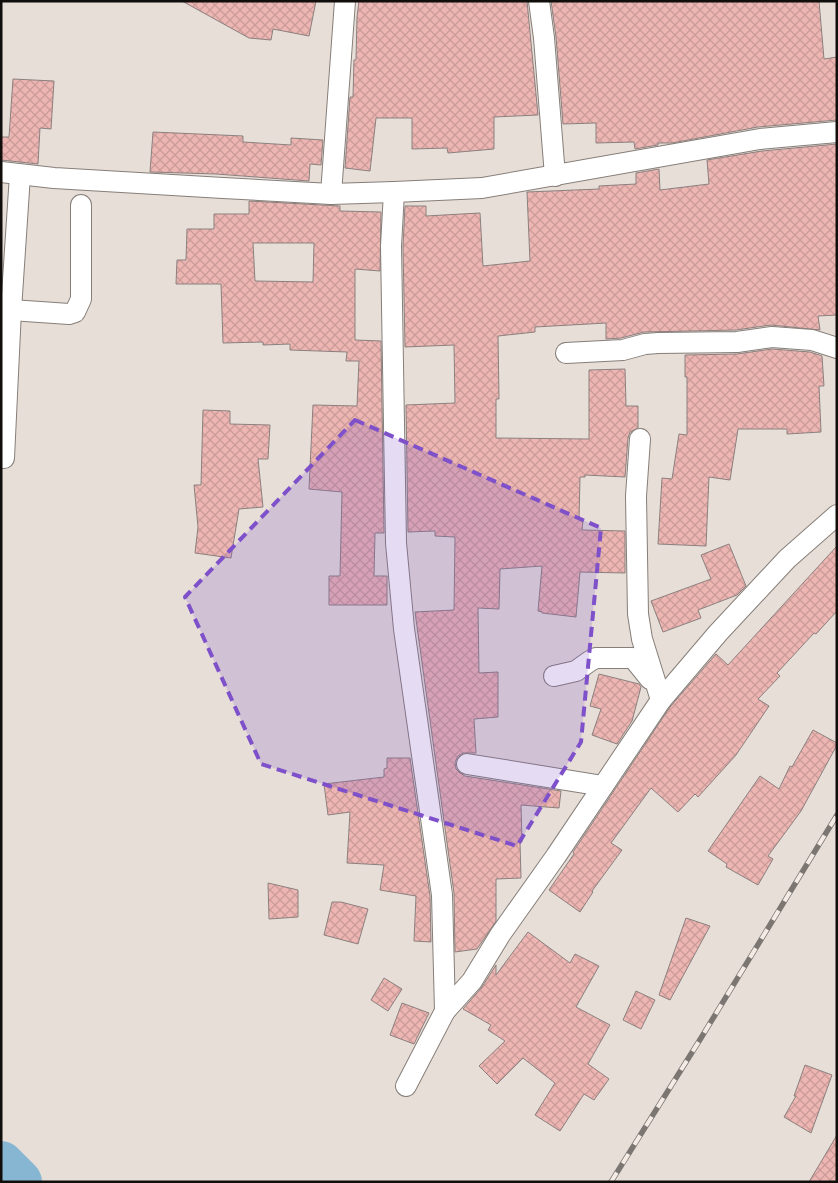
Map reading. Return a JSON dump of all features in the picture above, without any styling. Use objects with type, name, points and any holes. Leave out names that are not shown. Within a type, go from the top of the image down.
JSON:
[{"type":"street","points":[[331,194],[345,1]]},
{"type":"street","points":[[539,1],[544,38],[555,176]]},
{"type":"street","points":[[4,458],[11,310],[11,174],[331,194],[482,188],[760,140],[837,132]]},
{"type":"street","points":[[394,192],[391,246],[396,543],[404,629],[442,895],[445,1011]]},
{"type":"street","points":[[11,310],[68,314],[75,312],[81,299],[81,205]]},
{"type":"street","points":[[566,353],[623,350],[645,344],[737,342],[772,337],[812,340],[837,348]]},
{"type":"street","points":[[640,439],[636,496],[638,614],[642,639],[658,693]]},
{"type":"street","points":[[406,1086],[445,1011],[472,981],[500,935],[603,786],[658,693],[787,560],[837,515]]},
{"type":"street","points":[[554,676],[576,671],[590,660],[596,658],[633,658],[658,693]]},
{"type":"street","points":[[467,764],[603,786]]},
{"type":"highlighted area","points":[[355,420],[601,528],[581,742],[517,846],[261,764],[185,597]]},
{"type":"building","points":[[182,1],[316,1],[309,36],[273,29],[271,40],[249,38]]},
{"type":"building","points":[[359,1],[527,1],[538,115],[494,117],[494,149],[448,153],[447,148],[412,149],[412,118],[376,118],[370,171],[345,168],[350,97],[353,97]]},
{"type":"building","points":[[551,1],[819,1],[824,59],[837,57],[837,120],[758,127],[672,143],[658,143],[658,145],[635,149],[634,142],[596,143],[596,123],[563,124]]},
{"type":"building","points":[[13,79],[54,81],[51,129],[40,128],[38,164],[1,160],[1,137],[9,137]]},
{"type":"building","points":[[153,132],[243,136],[243,142],[291,145],[291,138],[323,140],[321,165],[310,164],[309,181],[216,174],[150,172]]},
{"type":"building","points":[[837,144],[837,315],[818,316],[820,330],[771,325],[736,330],[644,332],[621,338],[606,339],[606,323],[535,327],[535,332],[498,336],[499,399],[496,399],[496,438],[589,439],[589,370],[625,369],[626,406],[638,406],[638,428],[630,432],[628,438],[625,477],[585,475],[585,477],[580,477],[579,520],[583,521],[582,530],[625,531],[625,573],[580,572],[576,617],[538,611],[542,566],[500,569],[499,609],[478,608],[479,673],[498,672],[498,717],[474,719],[476,753],[463,753],[458,756],[455,762],[456,769],[465,776],[561,791],[559,808],[521,805],[521,878],[496,879],[496,921],[477,949],[455,952],[454,893],[415,612],[454,610],[455,537],[435,536],[435,531],[408,532],[406,405],[455,403],[454,345],[405,347],[403,246],[405,206],[426,206],[426,216],[480,213],[483,266],[530,261],[527,192],[599,189],[599,186],[636,184],[636,173],[659,169],[660,190],[709,184],[707,160],[762,151]]},
{"type":"building","points":[[249,201],[340,206],[340,211],[381,212],[380,271],[355,269],[355,340],[381,341],[384,533],[375,533],[374,576],[387,576],[387,605],[329,605],[329,576],[340,576],[342,492],[309,489],[313,405],[357,406],[359,361],[346,361],[347,352],[290,350],[290,344],[263,345],[263,342],[223,343],[221,284],[176,284],[177,260],[186,260],[187,229],[214,229],[214,214],[249,214]],"holes":[[[253,243],[314,243],[313,282],[255,281]]]},
{"type":"building","points":[[772,349],[810,352],[822,356],[824,386],[819,386],[821,432],[787,434],[787,429],[738,429],[730,480],[709,477],[706,546],[658,544],[662,478],[672,479],[679,434],[687,435],[685,355],[737,354]]},
{"type":"building","points":[[203,410],[230,411],[230,424],[270,425],[268,459],[258,459],[263,507],[239,509],[231,558],[195,553],[198,527],[194,485],[201,485]]},
{"type":"building","points":[[729,544],[746,586],[737,595],[698,610],[701,618],[663,632],[651,601],[711,579],[701,555]]},
{"type":"building","points":[[837,546],[837,611],[777,673],[780,676],[758,699],[769,706],[736,755],[698,797],[695,794],[678,812],[651,788],[611,843],[622,850],[592,891],[580,912],[549,890],[670,707],[716,654],[728,665]]},
{"type":"building","points":[[599,674],[639,684],[641,687],[632,721],[617,744],[592,735],[601,709],[590,706]]},
{"type":"building","points":[[813,730],[837,743],[837,745],[801,811],[768,856],[773,859],[758,885],[726,867],[727,864],[708,851],[760,776],[779,789],[790,766],[792,767]]},
{"type":"building","points":[[387,758],[410,758],[430,896],[431,942],[414,941],[416,896],[380,890],[384,865],[347,863],[350,812],[328,815],[324,784],[384,777],[384,769],[387,768]]},
{"type":"building","points":[[268,883],[298,890],[298,917],[269,919]]},
{"type":"building","points":[[332,902],[341,902],[368,909],[358,944],[324,935]]},
{"type":"building","points":[[686,918],[710,926],[670,1000],[659,995]]},
{"type":"building","points":[[528,932],[570,963],[575,954],[599,966],[576,1007],[610,1025],[588,1064],[609,1079],[594,1100],[584,1094],[560,1131],[535,1115],[555,1083],[523,1058],[497,1084],[479,1066],[505,1041],[488,1030],[491,1025],[463,1009],[482,987],[496,965],[496,975]]},
{"type":"building","points":[[384,978],[402,989],[388,1011],[371,1000]]},
{"type":"building","points":[[636,991],[655,1000],[641,1029],[623,1020]]},
{"type":"building","points":[[402,1003],[429,1013],[414,1044],[390,1035]]},
{"type":"building","points":[[805,1065],[832,1075],[811,1133],[784,1117],[796,1096],[794,1096]]},
{"type":"building","points":[[837,1135],[837,1182],[809,1182]]},
{"type":"waterway","points":[[1,1164],[19,1182]]},
{"type":"railway","points":[[611,1182],[837,815]]}]
